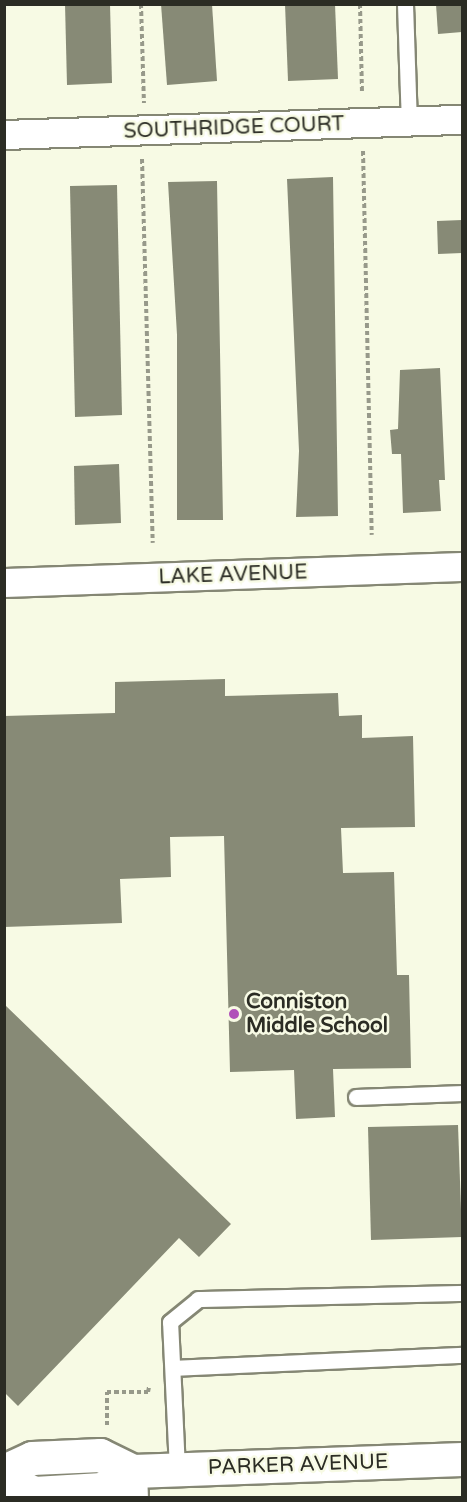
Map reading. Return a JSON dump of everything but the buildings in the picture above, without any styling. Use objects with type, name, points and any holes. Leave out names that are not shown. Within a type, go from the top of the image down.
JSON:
[{"type":"street","name":"SOUTHRIDGE COURT","points":[[4,135],[462,120]]},
{"type":"street","name":"LAKE AVENUE","points":[[4,583],[462,567]]},
{"type":"street","name":"PARKER AVENUE","points":[[4,1472],[32,1458],[100,1455],[133,1484]]},
{"type":"street","name":"PARKER AVENUE","points":[[4,1479],[34,1493],[102,1489],[133,1484],[177,1469],[462,1459]]},
{"type":"lane","points":[[405,4],[409,122]]},
{"type":"lane","points":[[356,1097],[462,1093]]},
{"type":"lane","points":[[177,1469],[170,1322],[198,1299],[462,1293]]},
{"type":"lane","points":[[172,1368],[462,1355]]},
{"type":"path","points":[[141,4],[145,115]]},
{"type":"path","points":[[360,4],[363,98]]},
{"type":"path","points":[[363,144],[372,535]]},
{"type":"path","points":[[142,152],[153,543]]},
{"type":"place","name":"Conniston Middle School","points":[[234,1014]]}]
